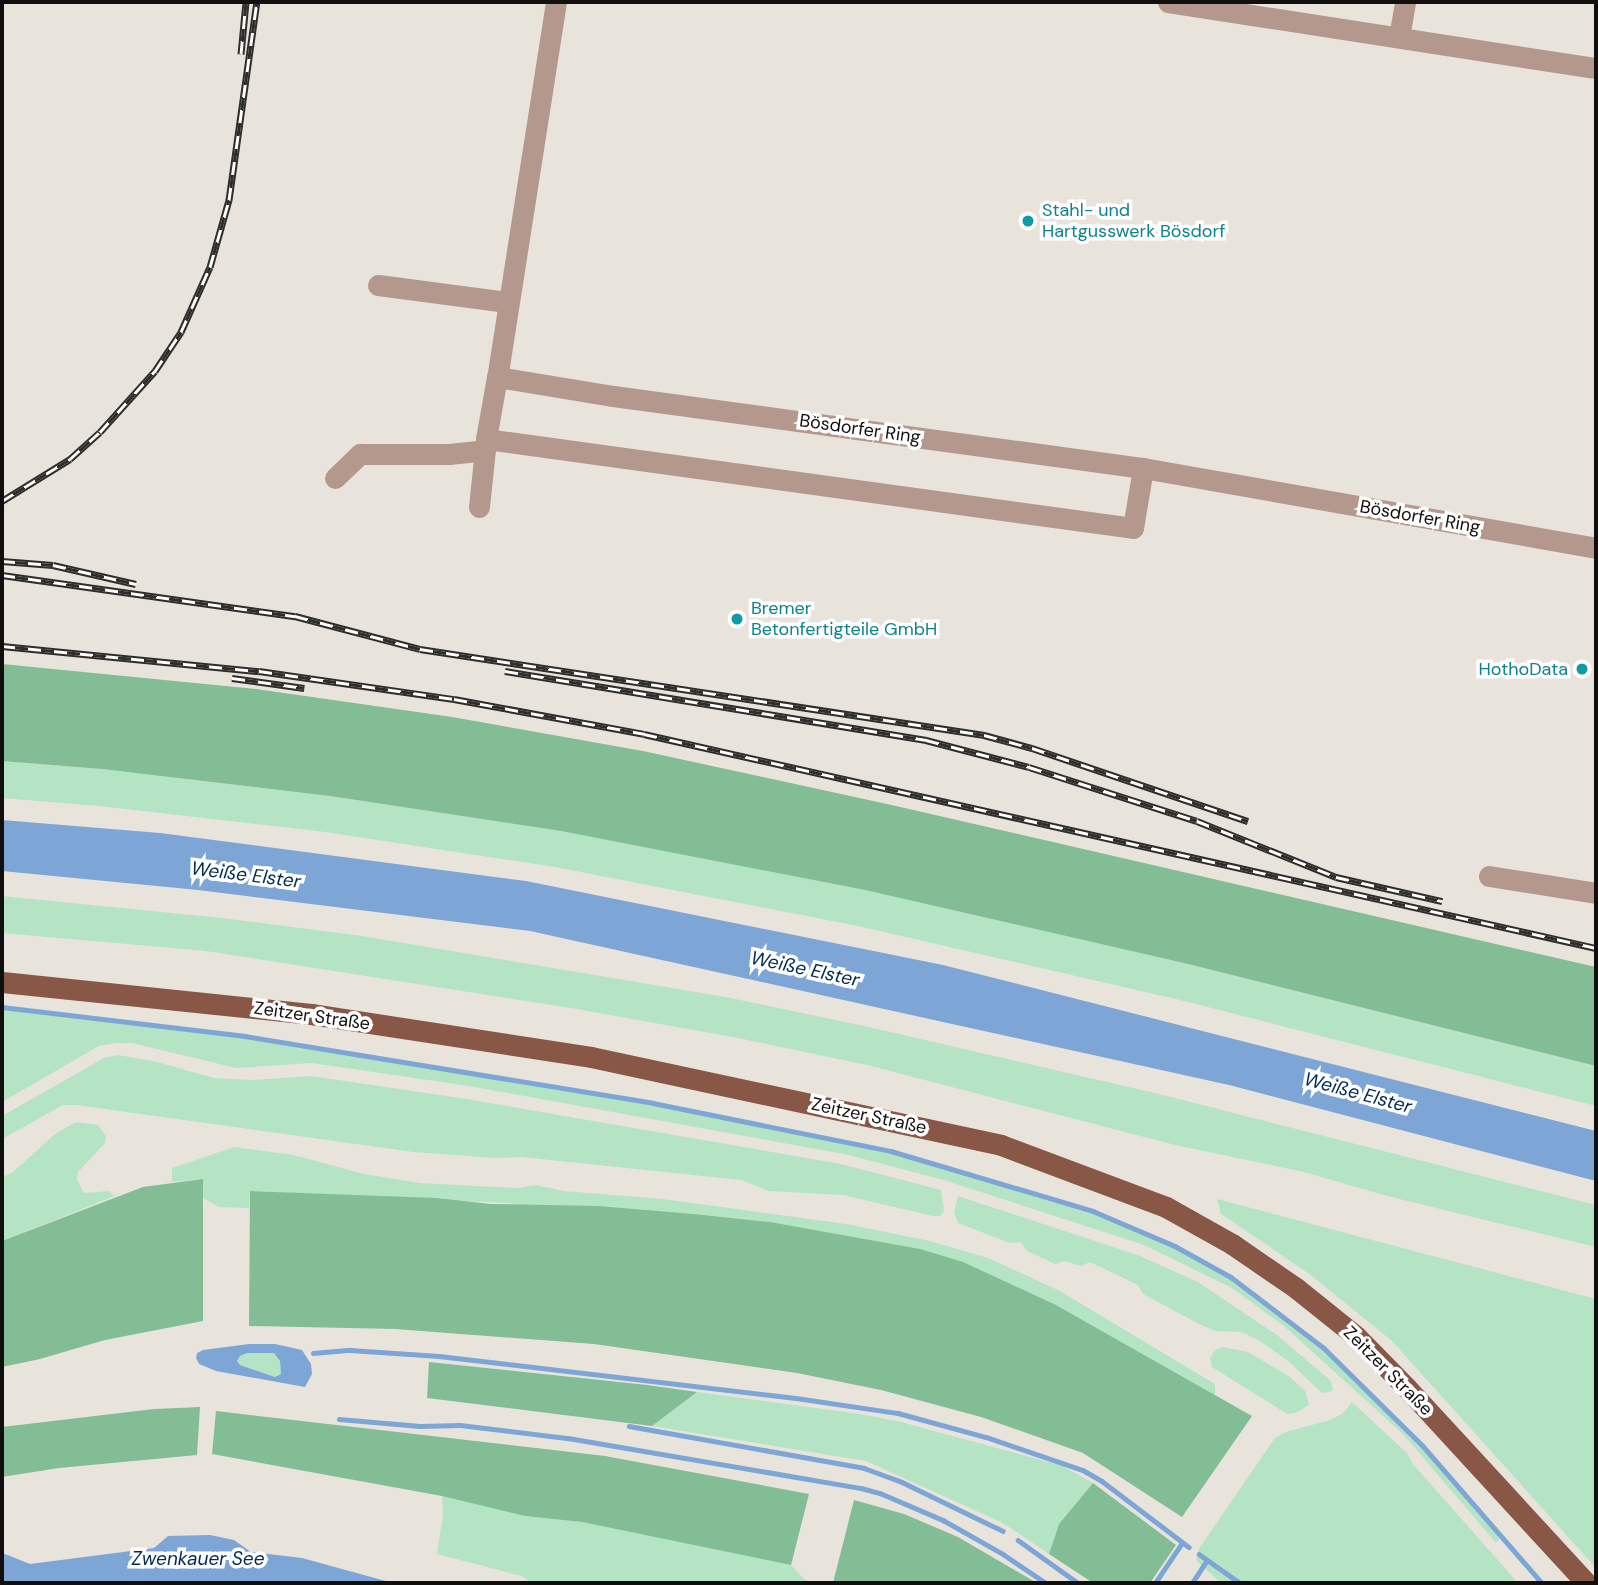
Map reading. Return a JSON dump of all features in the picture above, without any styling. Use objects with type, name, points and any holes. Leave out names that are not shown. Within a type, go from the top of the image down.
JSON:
[{"type":"main road","name":"Zeitzer Straße","points":[[2,982],[311,1014],[591,1057],[1001,1146],[1166,1207],[1232,1244],[1356,1336],[1408,1388],[1586,1583]]},
{"type":"street","points":[[479,507],[485,445],[556,2]]},
{"type":"street","points":[[1168,2],[1596,68]]},
{"type":"street","points":[[1399,37],[1405,2]]},
{"type":"street","points":[[378,285],[508,302]]},
{"type":"street","name":"Bösdorfer Ring","points":[[497,377],[626,398],[1143,468],[1596,548]]},
{"type":"street","points":[[335,478],[360,454],[449,454],[485,445],[1133,528],[1143,468]]},
{"type":"street","points":[[1489,876],[1596,893]]},
{"type":"green space","points":[[2,664],[256,689],[452,717],[643,751],[896,806],[1596,967],[1596,1066],[1188,964],[865,890],[561,831],[330,796],[102,769],[2,761]]},
{"type":"green space","points":[[2,761],[102,769],[330,796],[561,831],[865,890],[1188,964],[1596,1066],[1596,1106],[1180,1000],[858,926],[555,867],[325,832],[99,806],[2,798]]},
{"type":"green space","points":[[2,896],[222,918],[362,936],[726,997],[869,1027],[1159,1094],[1596,1205],[1596,1247],[1387,1196],[1304,1172],[1175,1145],[867,1065],[738,1038],[571,1008],[206,951],[2,933]]},
{"type":"green space","points":[[2,1007],[245,1036],[653,1103],[891,1151],[1093,1211],[1202,1260],[1291,1321],[1396,1418],[1501,1537],[1496,1543],[1403,1434],[1284,1326],[1232,1288],[1144,1245],[944,1180],[844,1154],[469,1086],[312,1063],[236,1068],[132,1043],[116,1043],[99,1046],[2,1102]]},
{"type":"green space","points":[[118,1055],[153,1061],[214,1078],[253,1080],[311,1076],[467,1099],[841,1164],[941,1190],[944,1211],[940,1216],[933,1216],[843,1195],[769,1191],[741,1180],[521,1157],[495,1158],[413,1152],[76,1105],[63,1105],[2,1139],[2,1116],[104,1058]]},
{"type":"green space","points":[[76,1122],[98,1125],[106,1136],[105,1143],[78,1172],[77,1180],[84,1193],[109,1191],[115,1196],[2,1241],[2,1177],[12,1173],[55,1134]]},
{"type":"green space","points":[[234,1147],[294,1155],[364,1174],[420,1183],[517,1188],[536,1185],[564,1191],[663,1199],[846,1224],[930,1241],[988,1258],[1060,1291],[1215,1384],[1215,1395],[1056,1305],[509,1203],[250,1191],[249,1208],[219,1207],[203,1198],[202,1179],[172,1182],[172,1168]]},
{"type":"green space","points":[[203,1179],[203,1321],[105,1340],[2,1367],[2,1241],[143,1187]]},
{"type":"green space","points":[[250,1191],[436,1198],[491,1204],[598,1206],[693,1214],[770,1222],[920,1249],[963,1262],[1056,1305],[1252,1416],[1182,1517],[1083,1453],[981,1417],[881,1390],[797,1373],[594,1344],[395,1329],[249,1326]]},
{"type":"green space","points":[[958,1196],[1140,1256],[1198,1282],[1277,1335],[1331,1381],[1333,1391],[1322,1393],[1288,1361],[1260,1341],[1242,1332],[1216,1331],[1203,1326],[1143,1294],[1138,1285],[1090,1262],[1081,1266],[1065,1261],[1055,1264],[1027,1251],[1021,1242],[1010,1243],[958,1223],[954,1213]]},
{"type":"green space","points":[[1217,1199],[1596,1299],[1596,1568],[1392,1341],[1308,1273],[1221,1214]]},
{"type":"green space","points":[[1223,1347],[1248,1352],[1290,1377],[1305,1391],[1309,1405],[1295,1413],[1287,1414],[1212,1367],[1210,1358],[1215,1350]]},
{"type":"green space","points":[[247,1353],[274,1353],[280,1361],[281,1374],[275,1377],[240,1365],[237,1361]]},
{"type":"green space","points":[[429,1362],[697,1392],[652,1426],[427,1398]]},
{"type":"green space","points":[[697,1392],[901,1422],[1063,1466],[1093,1483],[1059,1524],[1049,1554],[1003,1523],[866,1461],[652,1426]]},
{"type":"green space","points":[[1352,1402],[1407,1453],[1413,1464],[1518,1583],[1221,1583],[1196,1560],[1200,1547],[1275,1438],[1286,1432],[1330,1420],[1342,1414]]},
{"type":"green space","points":[[200,1407],[197,1455],[59,1468],[2,1477],[2,1427],[154,1409]]},
{"type":"green space","points":[[216,1411],[605,1456],[809,1494],[791,1565],[582,1522],[525,1516],[442,1496],[212,1454]]},
{"type":"green space","points":[[1093,1483],[1176,1545],[1150,1583],[1093,1583],[1049,1554],[1059,1524]]},
{"type":"green space","points":[[442,1496],[525,1516],[582,1522],[791,1565],[808,1583],[532,1583],[521,1576],[437,1554],[443,1515]]},
{"type":"green space","points":[[854,1500],[904,1514],[958,1537],[1037,1583],[833,1583]]},
{"type":"water","name":"Weiße Elster","points":[[2,820],[160,833],[526,881],[943,965],[1596,1131],[1596,1181],[1229,1085],[530,931],[198,890],[2,871]]},
{"type":"water","points":[[249,1344],[275,1344],[302,1350],[311,1364],[312,1374],[305,1387],[216,1371],[199,1364],[197,1353]],"holes":[[[247,1353],[274,1353],[280,1361],[281,1374],[275,1377],[240,1365],[237,1361]]]},
{"type":"water","name":"Zwenkauer See","points":[[210,1535],[234,1540],[251,1552],[302,1558],[393,1583],[2,1583],[2,1554],[30,1564],[154,1548],[168,1536]]},
{"type":"waterway","points":[[2,1007],[245,1036],[653,1103],[891,1151],[1093,1211],[1175,1246],[1231,1277],[1324,1348],[1423,1446],[1542,1583]]},
{"type":"waterway","points":[[313,1353],[350,1350],[439,1356],[796,1398],[898,1413],[986,1437],[1083,1470],[1102,1481],[1189,1547]]},
{"type":"waterway","points":[[339,1419],[420,1426],[460,1425],[568,1438],[861,1488],[880,1493],[943,1520],[1003,1554],[1046,1583]]},
{"type":"waterway","points":[[629,1426],[864,1468],[902,1482],[1003,1531]]},
{"type":"waterway","points":[[1018,1540],[1078,1583]]},
{"type":"waterway","points":[[1155,1583],[1182,1543]]},
{"type":"waterway","points":[[1199,1554],[1240,1583]]},
{"type":"waterway","points":[[1192,1583],[1207,1560]]},
{"type":"railway","points":[[241,54],[246,2]]},
{"type":"railway","points":[[2,501],[70,459],[100,432],[155,371],[181,332],[210,267],[229,200],[257,2]]},
{"type":"railway","points":[[2,561],[53,565],[136,584]]},
{"type":"railway","points":[[2,575],[295,616],[420,649],[984,735],[1032,748],[1248,821]]},
{"type":"railway","points":[[2,646],[259,671],[454,699],[644,734],[1596,948]]},
{"type":"railway","points":[[505,671],[926,740],[1029,767],[1197,821],[1336,877],[1442,901]]},
{"type":"railway","points":[[232,678],[304,688]]},
{"type":"place","name":"Stahl- und Hartgusswerk Bösdorf","points":[[1028,221]]},
{"type":"place","name":"Bremer Betonfertigteile GmbH","points":[[737,619]]},
{"type":"place","name":"HothoData","points":[[1582,669]]}]
